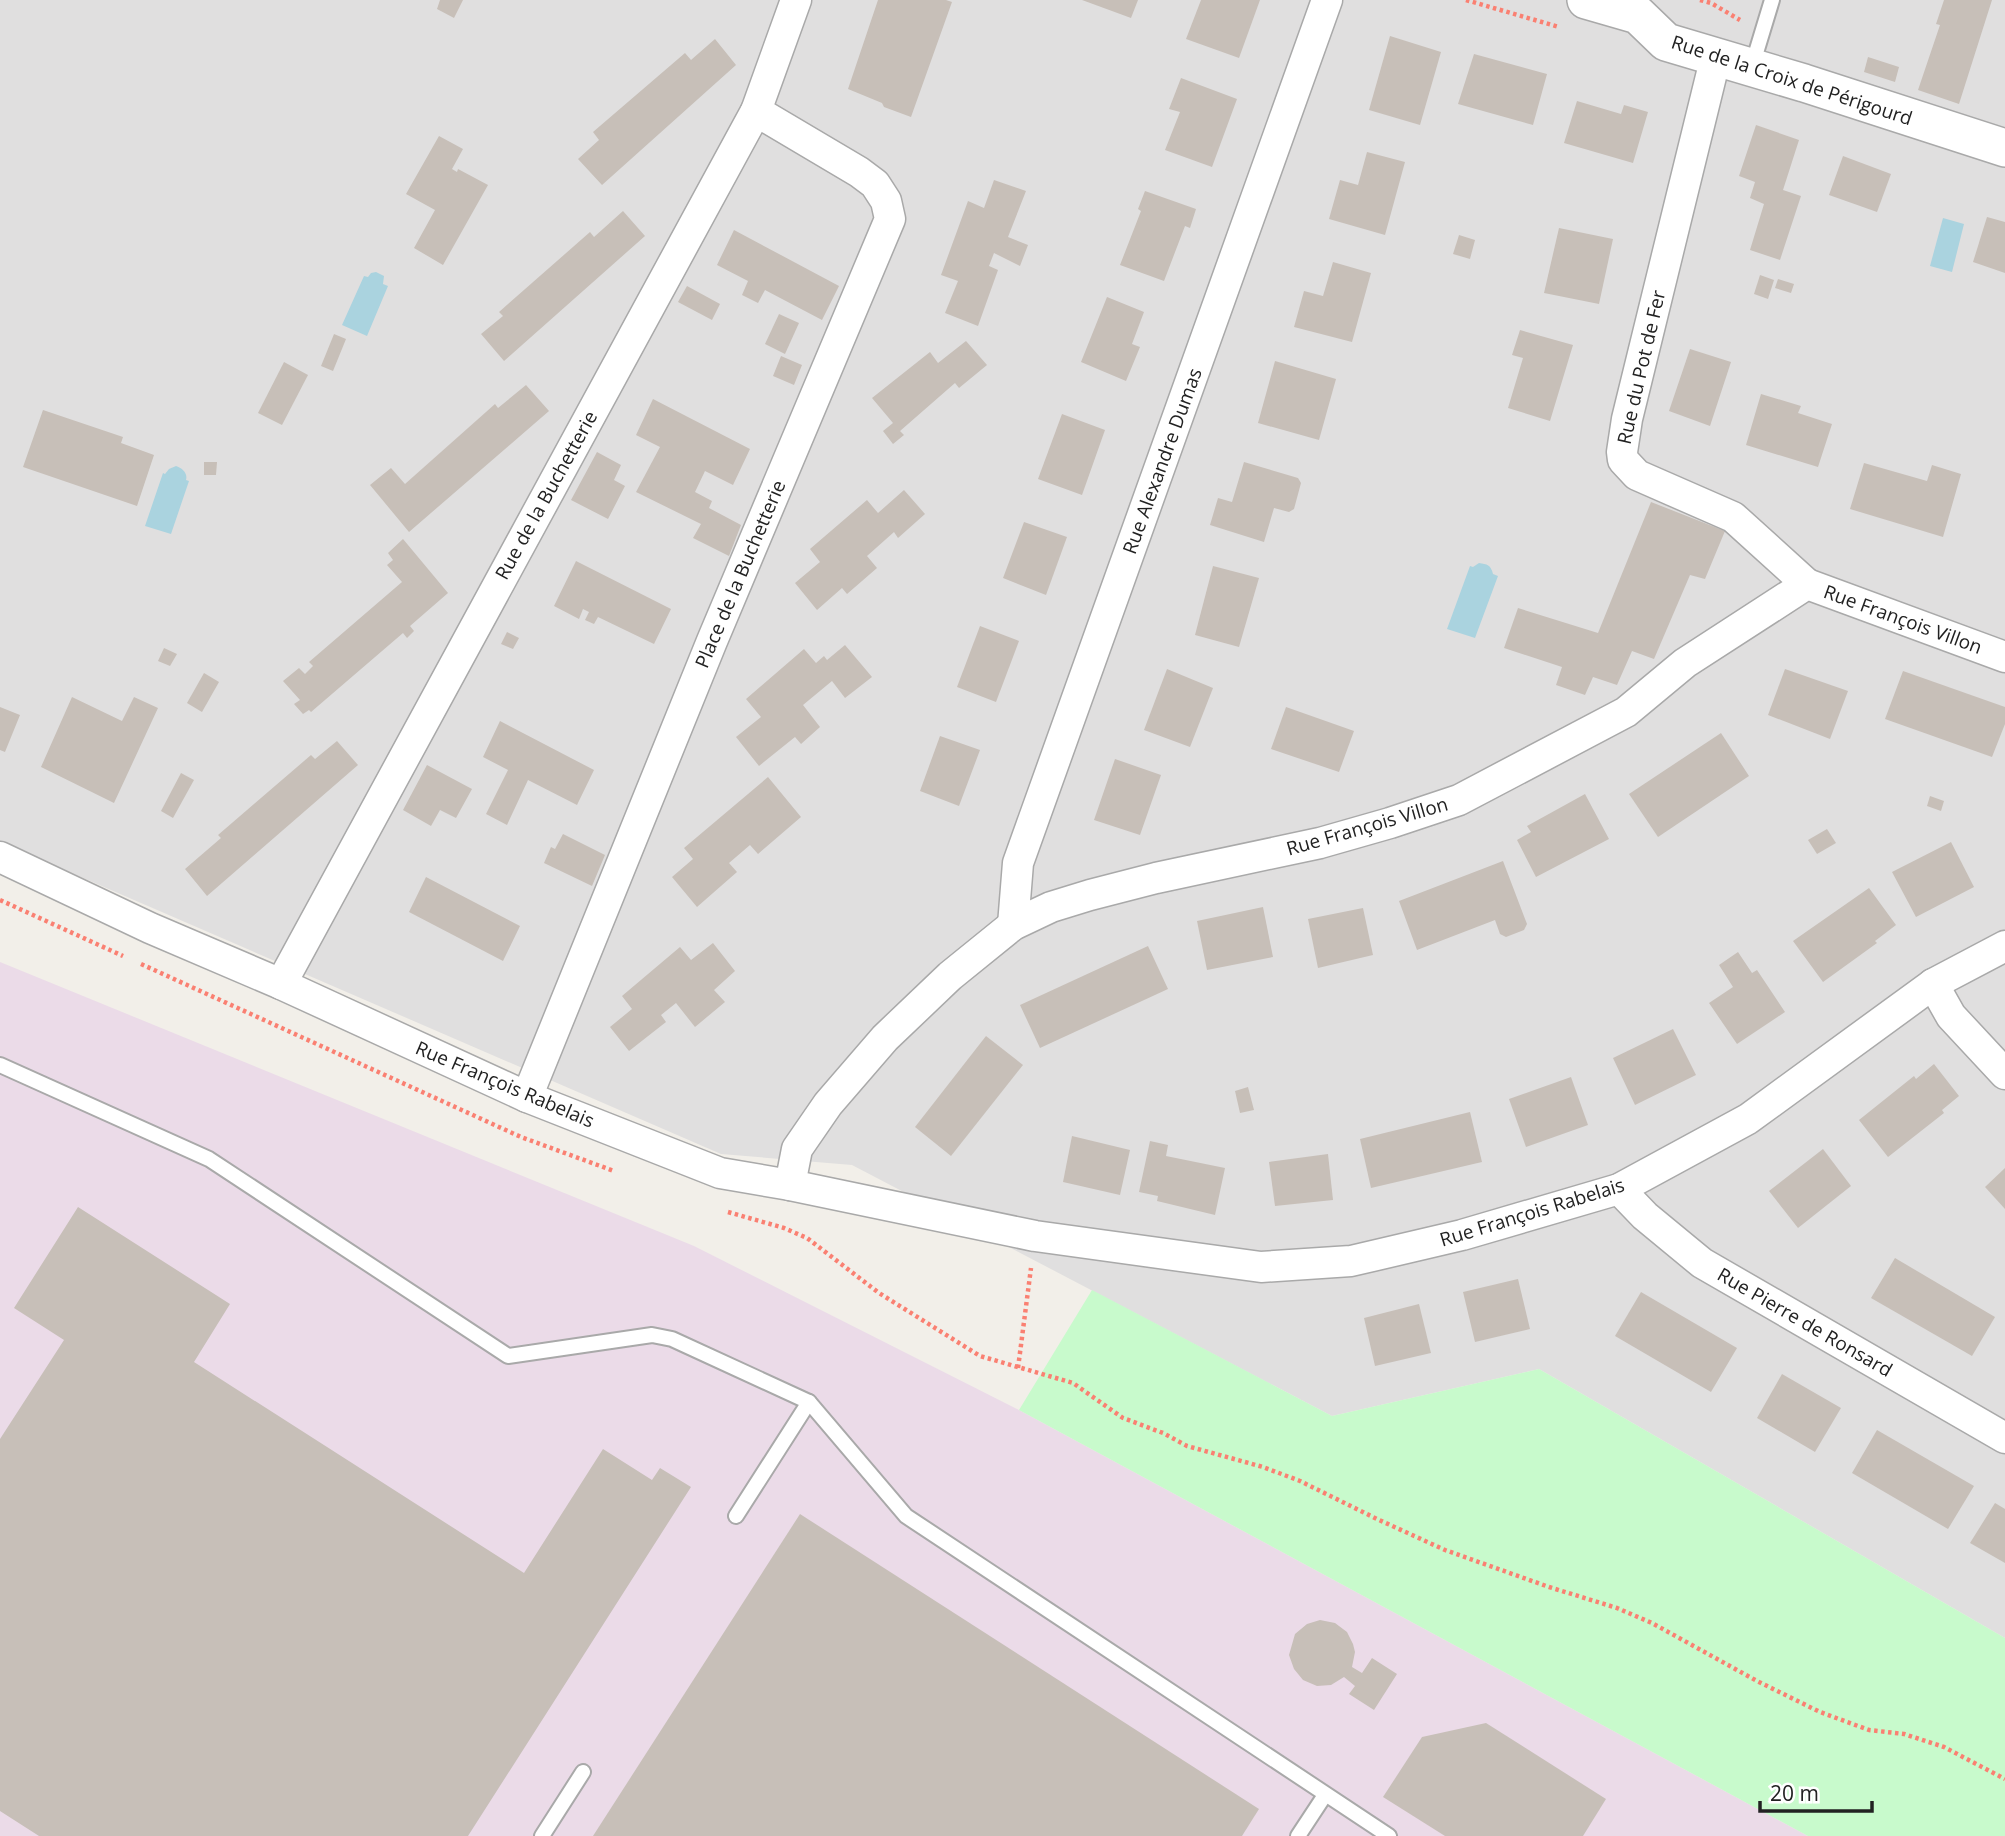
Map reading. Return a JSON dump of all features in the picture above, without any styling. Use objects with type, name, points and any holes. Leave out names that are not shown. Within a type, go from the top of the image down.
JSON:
[{"type":"street","name":"Rue de la Buchetterie","points":[[281,984],[756,111],[796,0]]},
{"type":"street","name":"Rue Alexandre Dumas","points":[[1013,925],[1018,863],[1327,0]]},
{"type":"street","name":"Rue de la Croix de Périgourd","points":[[1586,0],[1638,15],[1666,42],[2005,148]]},
{"type":"street","name":"Rue du Pot de Fer","points":[[1716,56],[1627,419],[1623,460],[1637,475],[1733,517],[1807,584]]},
{"type":"street","name":"Place de la Buchetterie","points":[[527,1097],[717,629],[890,219],[886,201],[875,184],[756,111]]},
{"type":"street","name":"Rue François Villon","points":[[790,1185],[797,1149],[828,1104],[885,1038],[950,976],[1013,925],[1051,907],[1156,878],[1320,843],[1459,800],[1626,712],[1685,663],[1807,584],[2005,657]]},
{"type":"street","name":"Rue François Rabelais","points":[[0,857],[150,928],[281,984],[527,1097],[720,1173],[1035,1236],[1261,1267],[1351,1261],[1462,1236],[1619,1189],[1748,1119],[1933,984],[2005,946]]},
{"type":"street","points":[[1933,984],[1951,1016],[2005,1074]]},
{"type":"street","name":"Rue Pierre de Ronsard","points":[[1619,1189],[1646,1216],[1702,1263],[2005,1438]]},
{"type":"lane","points":[[1751,67],[1772,0]]},
{"type":"lane","points":[[0,1065],[209,1159],[508,1356],[652,1335],[672,1339],[809,1402],[906,1516],[1389,1836]]},
{"type":"lane","points":[[736,1516],[809,1402]]},
{"type":"lane","points":[[542,1836],[583,1772]]},
{"type":"lane","points":[[1298,1836],[1325,1795]]},
{"type":"path","points":[[1700,0],[1712,3],[1762,33]]},
{"type":"path","points":[[1035,1236],[1018,1368],[1073,1383],[1123,1418],[1163,1433],[1186,1446],[1263,1467],[1300,1481],[1445,1550],[1617,1608],[1652,1623],[1757,1681],[1821,1712],[1869,1730],[1905,1734],[1944,1747],[2005,1779]]},
{"type":"shaded area","points":[[0,0],[2005,0],[2005,1638],[1539,1369],[1332,1416],[852,1165],[721,1154],[0,842]]},
{"type":"shaded area","points":[[0,962],[694,1246],[1019,1410],[1808,1836],[0,1836]]},
{"type":"green space","points":[[1092,1290],[1332,1416],[1539,1369],[2005,1638],[2005,1836],[1808,1836],[1019,1410]]},
{"type":"water","points":[[1943,218],[1964,224],[1952,272],[1930,266]]},
{"type":"water","points":[[376,272],[384,276],[383,284],[388,286],[367,336],[342,325],[364,276],[368,277]]},
{"type":"water","points":[[176,466],[184,471],[186,480],[189,481],[171,534],[145,526],[163,473]]},
{"type":"water","points":[[1479,563],[1488,566],[1493,574],[1498,576],[1475,638],[1447,629],[1470,566]]},
{"type":"building","points":[[440,0],[463,0],[454,18],[437,9]]},
{"type":"building","points":[[878,0],[952,2],[911,117],[848,89]]},
{"type":"building","points":[[1082,0],[1138,0],[1131,18]]},
{"type":"building","points":[[1201,0],[1260,0],[1239,58],[1186,39]]},
{"type":"building","points":[[1944,0],[1992,0],[1959,104],[1918,90],[1940,25],[1936,24]]},
{"type":"building","points":[[1390,36],[1441,52],[1420,125],[1369,110]]},
{"type":"building","points":[[715,39],[736,65],[602,185],[578,159],[599,140],[593,132],[685,53],[691,60]]},
{"type":"building","points":[[1474,54],[1547,74],[1533,125],[1458,104]]},
{"type":"building","points":[[1868,57],[1899,67],[1895,82],[1864,72]]},
{"type":"building","points":[[1181,78],[1237,99],[1212,167],[1165,150],[1180,112],[1169,109]]},
{"type":"building","points":[[1577,101],[1621,114],[1624,105],[1648,112],[1633,163],[1564,143]]},
{"type":"building","points":[[1756,125],[1799,140],[1783,190],[1801,196],[1780,260],[1750,250],[1764,204],[1750,198],[1755,182],[1739,176]]},
{"type":"building","points":[[439,136],[463,149],[452,169],[457,172],[458,169],[488,185],[443,265],[414,248],[435,210],[406,194]]},
{"type":"building","points":[[1367,152],[1405,162],[1385,235],[1329,219],[1340,180],[1358,185]]},
{"type":"building","points":[[1843,156],[1891,174],[1877,212],[1829,195]]},
{"type":"building","points":[[994,180],[1026,191],[1008,237],[1028,245],[1020,266],[994,253],[989,266],[998,270],[978,326],[945,313],[958,281],[941,275],[968,201],[984,208]]},
{"type":"building","points":[[1145,191],[1196,209],[1190,228],[1185,226],[1164,281],[1120,265],[1141,211],[1138,209]]},
{"type":"building","points":[[623,211],[645,236],[504,361],[481,334],[503,316],[499,312],[590,232],[594,237]]},
{"type":"building","points":[[1987,217],[2005,222],[2005,273],[1973,262]]},
{"type":"building","points":[[1559,228],[1613,239],[1599,304],[1544,293]]},
{"type":"building","points":[[734,230],[839,286],[822,320],[765,290],[758,303],[742,295],[748,281],[717,265]]},
{"type":"building","points":[[1459,235],[1475,240],[1470,259],[1453,254]]},
{"type":"building","points":[[1333,262],[1371,273],[1352,342],[1294,327],[1304,291],[1323,296]]},
{"type":"building","points":[[1760,275],[1774,280],[1768,299],[1754,294]]},
{"type":"building","points":[[1778,279],[1794,284],[1791,293],[1775,288]]},
{"type":"building","points":[[687,286],[720,304],[712,320],[678,302]]},
{"type":"building","points":[[1107,297],[1144,312],[1132,344],[1140,347],[1126,381],[1081,362]]},
{"type":"building","points":[[779,314],[799,323],[785,354],[765,344]]},
{"type":"building","points":[[1520,330],[1573,345],[1550,421],[1508,408],[1523,358],[1512,355]]},
{"type":"building","points":[[334,334],[346,339],[333,371],[321,366]]},
{"type":"building","points":[[966,341],[987,365],[959,388],[955,383],[900,431],[904,435],[893,444],[883,431],[893,423],[872,398],[930,352],[938,363]]},
{"type":"building","points":[[1690,349],[1731,362],[1710,426],[1669,411]]},
{"type":"building","points":[[781,356],[802,365],[794,385],[773,376]]},
{"type":"building","points":[[1275,361],[1336,379],[1319,440],[1258,423]]},
{"type":"building","points":[[284,362],[308,375],[282,425],[258,413]]},
{"type":"building","points":[[526,385],[549,411],[409,532],[370,485],[391,468],[405,484],[495,404],[498,408]]},
{"type":"building","points":[[1761,394],[1801,406],[1798,413],[1832,424],[1818,467],[1746,445]]},
{"type":"building","points":[[653,399],[750,449],[733,485],[705,471],[695,492],[712,501],[709,508],[741,525],[729,556],[693,538],[701,524],[636,492],[660,447],[636,435]]},
{"type":"building","points":[[43,410],[123,437],[121,443],[154,455],[137,506],[23,467]]},
{"type":"building","points":[[1062,414],[1105,430],[1082,495],[1038,479]]},
{"type":"building","points":[[597,452],[621,465],[614,480],[625,486],[608,519],[571,500]]},
{"type":"building","points":[[204,462],[217,462],[216,475],[204,475]]},
{"type":"building","points":[[1244,462],[1298,478],[1301,483],[1294,509],[1289,512],[1274,508],[1264,542],[1210,525],[1218,498],[1232,502]]},
{"type":"building","points":[[1864,463],[1927,481],[1932,465],[1961,474],[1943,537],[1850,509]]},
{"type":"building","points":[[904,490],[925,514],[898,538],[894,532],[867,556],[877,568],[847,594],[842,588],[817,610],[795,583],[820,562],[810,549],[867,500],[878,513]]},
{"type":"building","points":[[1651,502],[1725,531],[1705,579],[1690,575],[1654,659],[1632,651],[1617,685],[1593,677],[1585,695],[1556,685],[1562,667],[1504,648],[1518,608],[1598,633]]},
{"type":"building","points":[[1024,522],[1067,537],[1046,595],[1003,578]]},
{"type":"building","points":[[403,539],[448,593],[410,626],[414,631],[407,638],[403,633],[311,712],[309,710],[303,714],[294,704],[300,700],[283,681],[299,668],[305,674],[313,666],[309,662],[402,582],[387,565],[393,560],[388,553]]},
{"type":"building","points":[[576,561],[671,609],[654,644],[598,617],[594,624],[585,620],[589,612],[583,609],[579,619],[554,606]]},
{"type":"building","points":[[1213,566],[1259,578],[1239,647],[1195,635]]},
{"type":"building","points":[[980,626],[1019,641],[996,702],[957,687]]},
{"type":"building","points":[[507,632],[519,638],[513,649],[501,644]]},
{"type":"building","points":[[845,645],[872,677],[845,698],[832,681],[803,705],[820,727],[801,744],[795,737],[759,766],[736,737],[761,717],[746,699],[804,649],[816,663],[824,656],[827,660]]},
{"type":"building","points":[[164,648],[177,654],[170,666],[158,661]]},
{"type":"building","points":[[1167,669],[1213,688],[1190,747],[1144,730]]},
{"type":"building","points":[[1785,669],[1848,691],[1830,739],[1768,715]]},
{"type":"building","points":[[1903,671],[2005,707],[2005,724],[1992,757],[1885,719]]},
{"type":"building","points":[[204,673],[219,682],[202,712],[187,703]]},
{"type":"building","points":[[72,697],[122,721],[134,697],[158,708],[114,803],[41,767]]},
{"type":"building","points":[[0,707],[20,715],[5,752],[0,750]]},
{"type":"building","points":[[1286,707],[1354,731],[1339,772],[1271,749]]},
{"type":"building","points":[[500,721],[594,770],[577,805],[528,780],[507,825],[486,814],[508,770],[483,757]]},
{"type":"building","points":[[1721,733],[1749,776],[1658,837],[1629,794]]},
{"type":"building","points":[[940,736],[980,750],[959,806],[920,791]]},
{"type":"building","points":[[337,741],[358,765],[207,896],[185,869],[221,838],[218,835],[311,755],[315,759]]},
{"type":"building","points":[[1115,759],[1161,775],[1140,835],[1094,820]]},
{"type":"building","points":[[427,765],[472,789],[456,818],[440,810],[431,826],[403,810]]},
{"type":"building","points":[[181,773],[194,780],[173,818],[161,811]]},
{"type":"building","points":[[768,777],[801,817],[758,854],[750,845],[729,863],[737,872],[697,907],[672,877],[693,859],[684,848]]},
{"type":"building","points":[[1585,794],[1609,839],[1536,877],[1517,840],[1531,832],[1527,826]]},
{"type":"building","points":[[1930,796],[1944,801],[1941,811],[1927,806]]},
{"type":"building","points":[[1827,829],[1836,843],[1817,854],[1808,840]]},
{"type":"building","points":[[563,834],[605,855],[592,886],[544,863],[551,847],[555,849]]},
{"type":"building","points":[[1951,842],[1974,887],[1916,917],[1892,872]]},
{"type":"building","points":[[1503,861],[1527,924],[1524,930],[1506,937],[1500,934],[1495,920],[1417,950],[1399,901]]},
{"type":"building","points":[[426,877],[520,926],[503,961],[409,912]]},
{"type":"building","points":[[1869,888],[1896,925],[1875,941],[1877,943],[1823,982],[1793,941]]},
{"type":"building","points":[[1263,907],[1273,957],[1207,970],[1197,921]]},
{"type":"building","points":[[1363,908],[1373,955],[1318,968],[1308,919]]},
{"type":"building","points":[[713,943],[735,971],[714,990],[725,1002],[695,1027],[676,1003],[661,1015],[666,1022],[629,1051],[610,1027],[632,1009],[622,996],[680,947],[691,960]]},
{"type":"building","points":[[1148,946],[1168,989],[1040,1048],[1020,1005]]},
{"type":"building","points":[[1738,952],[1752,973],[1757,970],[1785,1012],[1737,1044],[1709,1003],[1733,987],[1719,965]]},
{"type":"building","points":[[1673,1029],[1696,1075],[1635,1105],[1613,1058]]},
{"type":"building","points":[[986,1036],[1023,1065],[951,1156],[915,1127]]},
{"type":"building","points":[[1934,1064],[1959,1096],[1942,1110],[1944,1113],[1888,1157],[1859,1120],[1914,1076],[1916,1079]]},
{"type":"building","points":[[1571,1077],[1588,1125],[1526,1147],[1509,1099]]},
{"type":"building","points":[[1248,1087],[1254,1110],[1240,1113],[1235,1091]]},
{"type":"building","points":[[1470,1112],[1482,1162],[1371,1188],[1360,1139]]},
{"type":"building","points":[[1072,1136],[1130,1150],[1120,1195],[1063,1182]]},
{"type":"building","points":[[1150,1141],[1168,1145],[1166,1156],[1225,1168],[1215,1215],[1157,1201],[1158,1196],[1139,1192]]},
{"type":"building","points":[[1823,1149],[1851,1186],[1798,1228],[1769,1191]]},
{"type":"building","points":[[1328,1154],[1333,1200],[1275,1206],[1269,1162]]},
{"type":"building","points":[[2005,1168],[2005,1209],[1985,1187]]},
{"type":"building","points":[[78,1207],[230,1304],[194,1362],[524,1573],[603,1449],[652,1480],[660,1468],[691,1487],[468,1836],[39,1836],[0,1811],[0,1439],[64,1340],[14,1308]]},
{"type":"building","points":[[1895,1258],[1995,1317],[1972,1356],[1871,1298]]},
{"type":"building","points":[[1518,1279],[1530,1329],[1475,1342],[1463,1292]]},
{"type":"building","points":[[1641,1292],[1737,1348],[1711,1392],[1615,1336]]},
{"type":"building","points":[[1419,1304],[1431,1353],[1375,1366],[1364,1318]]},
{"type":"building","points":[[1782,1374],[1841,1408],[1815,1452],[1757,1418]]},
{"type":"building","points":[[1877,1430],[1974,1486],[1948,1529],[1852,1473]]},
{"type":"building","points":[[1995,1503],[2005,1509],[2005,1563],[1970,1543]]},
{"type":"building","points":[[800,1514],[1259,1809],[1242,1836],[593,1836]]},
{"type":"building","points":[[1320,1620],[1335,1623],[1347,1632],[1355,1652],[1352,1667],[1362,1673],[1372,1658],[1397,1674],[1374,1710],[1349,1694],[1355,1686],[1344,1677],[1331,1685],[1317,1686],[1303,1680],[1294,1669],[1289,1655],[1295,1634],[1307,1624]]},
{"type":"building","points":[[1486,1723],[1606,1799],[1583,1836],[1445,1836],[1383,1797],[1422,1737]]}]
